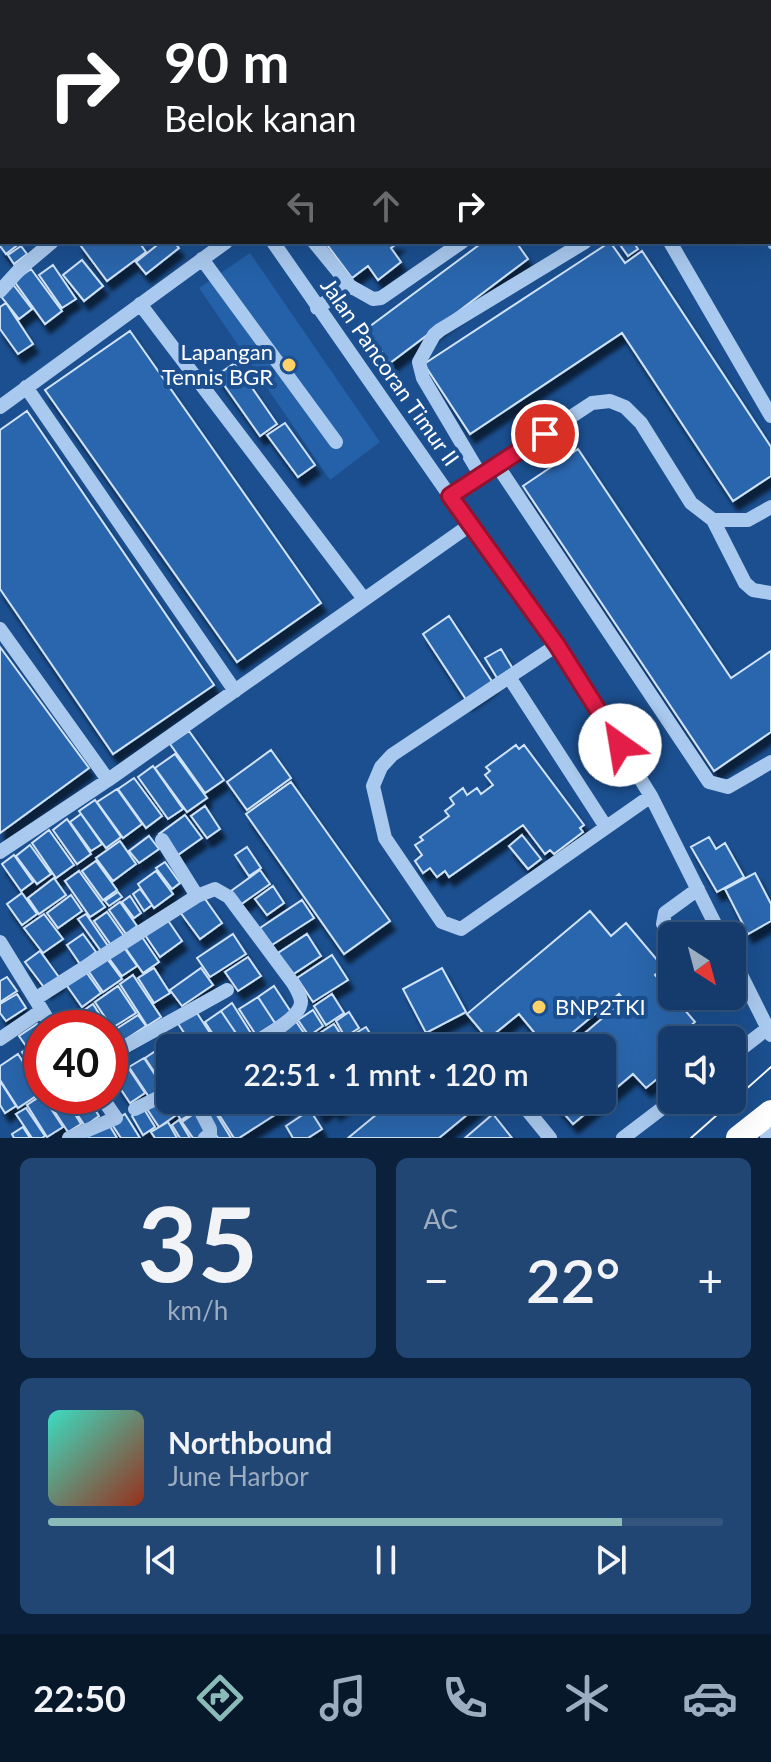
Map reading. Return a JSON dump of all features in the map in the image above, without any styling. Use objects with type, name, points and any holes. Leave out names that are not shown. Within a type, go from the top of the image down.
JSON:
[{"type":"highway","points":[[738,1138],[771,1112]]},
{"type":"street","points":[[0,291],[50,244]]},
{"type":"street","points":[[0,407],[223,244]]},
{"type":"street","name":"Jalan Pancoran Timur II","points":[[274,244],[557,645],[651,796],[714,922]]},
{"type":"street","points":[[316,244],[350,286],[367,297],[381,298],[459,244]]},
{"type":"street","points":[[481,476],[423,378],[419,362],[440,330],[582,244]]},
{"type":"street","points":[[671,244],[771,416]]},
{"type":"street","points":[[202,259],[336,442]]},
{"type":"street","points":[[317,308],[350,286]]},
{"type":"street","points":[[140,304],[364,599]]},
{"type":"street","points":[[26,387],[235,691]]},
{"type":"street","points":[[450,496],[592,403],[610,401],[625,407],[641,423],[691,503],[713,520],[745,583],[753,590],[771,593]]},
{"type":"street","points":[[497,465],[709,782],[728,787],[771,762]]},
{"type":"street","points":[[713,520],[748,520],[771,507]]},
{"type":"street","points":[[0,852],[108,780],[470,525]]},
{"type":"street","points":[[0,629],[108,780]]},
{"type":"street","points":[[557,645],[392,755],[381,767],[373,786],[385,838],[442,922],[461,929],[651,796]]},
{"type":"street","points":[[509,677],[606,827]]},
{"type":"street","points":[[162,840],[197,896]]},
{"type":"street","points":[[0,1039],[38,1005],[197,896],[215,889],[229,897],[300,997],[301,1005],[295,1016],[268,1034]]},
{"type":"street","points":[[663,922],[665,913],[698,889]]},
{"type":"street","points":[[0,942],[41,1010]]},
{"type":"street","points":[[746,985],[769,1032],[746,1047]]},
{"type":"street","points":[[128,1045],[227,990]]},
{"type":"street","points":[[135,1109],[156,1099]]},
{"type":"street","points":[[623,1138],[658,1111]]},
{"type":"street","points":[[69,1138],[116,1118],[113,1114]]},
{"type":"street","points":[[202,1114],[210,1129],[205,1138]]},
{"type":"street","points":[[530,1114],[550,1138]]},
{"type":"shaded area","name":"Lapangan Tennis BGR","points":[[250,253],[380,442],[330,480],[199,288]]},
{"type":"building","points":[[0,244],[19,244],[6,254]]},
{"type":"building","points":[[79,244],[140,244],[146,252],[107,281]]},
{"type":"building","points":[[158,244],[176,244],[179,248],[146,274],[136,262]]},
{"type":"building","points":[[326,244],[396,244],[391,248],[401,262],[378,280],[368,266],[352,278]]},
{"type":"building","points":[[480,244],[517,244],[528,259],[390,363],[365,330]]},
{"type":"building","points":[[607,244],[611,244],[625,263],[642,251],[771,447],[771,476],[733,501],[622,333],[470,434],[424,364]]},
{"type":"building","points":[[619,244],[634,244],[638,249],[628,256]]},
{"type":"building","points":[[21,246],[27,254],[14,264],[8,255]]},
{"type":"building","points":[[82,260],[103,286],[84,301],[63,275]]},
{"type":"building","points":[[53,265],[76,299],[62,308],[39,275]]},
{"type":"building","points":[[31,269],[62,311],[45,324],[14,281]]},
{"type":"building","points":[[12,283],[32,309],[19,319],[0,295]]},
{"type":"building","points":[[6,303],[33,344],[18,354],[0,329],[0,307]]},
{"type":"building","points":[[130,331],[321,603],[237,662],[45,390]]},
{"type":"building","points":[[235,363],[277,424],[260,436],[217,375]]},
{"type":"building","points":[[27,411],[214,685],[113,754],[0,589],[0,430]]},
{"type":"building","points":[[285,423],[315,465],[298,477],[267,435]]},
{"type":"building","points":[[578,449],[731,678],[771,651],[771,732],[714,771],[523,486]]},
{"type":"building","points":[[449,616],[493,683],[467,701],[423,634]]},
{"type":"building","points":[[0,647],[89,768],[0,833]]},
{"type":"building","points":[[501,649],[513,669],[497,678],[485,658]]},
{"type":"building","points":[[189,731],[224,780],[205,793],[170,744]]},
{"type":"building","points":[[516,745],[519,749],[524,745],[584,825],[580,828],[583,832],[554,854],[550,850],[545,854],[523,825],[449,877],[445,871],[437,877],[430,868],[423,873],[415,861],[422,855],[415,845],[423,840],[420,837],[449,816],[445,811],[454,804],[450,798],[463,788],[467,795],[477,788],[481,794],[493,785],[485,775],[490,771],[486,767]]},
{"type":"building","points":[[271,750],[291,778],[247,810],[227,782]]},
{"type":"building","points":[[175,754],[207,798],[187,812],[155,768]]},
{"type":"building","points":[[153,766],[183,809],[168,819],[138,777]]},
{"type":"building","points":[[134,778],[162,816],[146,828],[118,789]]},
{"type":"building","points":[[291,782],[390,921],[344,954],[246,814]]},
{"type":"building","points":[[117,789],[142,824],[123,838],[97,802]]},
{"type":"building","points":[[95,800],[121,837],[106,848],[79,811]]},
{"type":"building","points":[[205,806],[220,829],[207,838],[191,816]]},
{"type":"building","points":[[81,814],[102,844],[91,851],[70,822]]},
{"type":"building","points":[[185,815],[202,838],[175,857],[159,834]]},
{"type":"building","points":[[67,819],[91,854],[77,864],[53,830]]},
{"type":"building","points":[[49,830],[74,865],[56,878],[32,843]]},
{"type":"building","points":[[522,835],[541,859],[528,869],[509,846]]},
{"type":"building","points":[[149,836],[159,849],[139,863],[129,851]]},
{"type":"building","points":[[709,837],[716,849],[725,843],[744,877],[717,892],[691,847]]},
{"type":"building","points":[[120,841],[136,864],[113,881],[96,858]]},
{"type":"building","points":[[30,845],[51,874],[37,884],[16,856]]},
{"type":"building","points":[[247,847],[261,868],[249,876],[235,855]]},
{"type":"building","points":[[14,855],[33,882],[21,891],[2,864]]},
{"type":"building","points":[[96,861],[117,890],[103,900],[82,871]]},
{"type":"building","points":[[165,862],[180,883],[172,889],[156,868]]},
{"type":"building","points":[[260,870],[270,884],[240,905],[231,891]]},
{"type":"building","points":[[79,871],[105,907],[90,917],[65,881]]},
{"type":"building","points":[[156,871],[173,894],[154,908],[138,884]]},
{"type":"building","points":[[755,873],[771,904],[771,921],[748,934],[746,922],[742,922],[725,889]]},
{"type":"building","points":[[54,878],[66,895],[39,914],[28,898]]},
{"type":"building","points":[[273,886],[284,903],[267,915],[255,899]]},
{"type":"building","points":[[140,889],[152,905],[144,911],[133,894]]},
{"type":"building","points":[[118,892],[122,897],[109,906],[105,901]]},
{"type":"building","points":[[22,893],[37,914],[22,925],[7,904]]},
{"type":"building","points":[[71,895],[82,911],[58,928],[47,913]]},
{"type":"building","points":[[130,896],[141,913],[134,918],[122,902]]},
{"type":"building","points":[[203,896],[222,923],[200,939],[180,912]]},
{"type":"building","points":[[302,900],[314,918],[272,945],[260,928]]},
{"type":"building","points":[[120,902],[137,926],[126,934],[109,910]]},
{"type":"building","name":"BNP2TKI","points":[[590,911],[611,936],[626,923],[658,961],[658,973],[655,975],[658,979],[658,1010],[685,1010],[695,1022],[690,1026],[658,1026],[658,1078],[646,1088],[633,1074],[616,1088],[616,1034],[584,1034],[624,1000],[619,994],[571,1034],[535,1034],[519,1014],[494,1034],[484,1034],[467,1014]]},
{"type":"building","points":[[107,912],[124,936],[111,945],[94,921]]},
{"type":"building","points":[[44,914],[63,939],[43,953],[24,928]]},
{"type":"building","points":[[86,914],[108,946],[101,951],[78,919]]},
{"type":"building","points":[[167,919],[182,941],[160,957],[145,935]]},
{"type":"building","points":[[83,934],[96,952],[80,964],[67,945]]},
{"type":"building","points":[[140,934],[159,962],[143,973],[124,946]]},
{"type":"building","points":[[233,934],[246,954],[210,977],[197,958]]},
{"type":"building","points":[[307,934],[321,956],[292,975],[278,953]]},
{"type":"building","points":[[123,946],[137,966],[122,976],[108,957]]},
{"type":"building","points":[[40,951],[61,980],[46,990],[25,962]]},
{"type":"building","points":[[332,955],[348,980],[313,1002],[297,978]]},
{"type":"building","points":[[105,956],[122,979],[103,992],[87,969]]},
{"type":"building","points":[[248,957],[261,976],[238,991],[225,972]]},
{"type":"building","points":[[154,968],[170,993],[154,1003],[138,978]]},
{"type":"building","points":[[201,968],[213,985],[182,1006],[170,990]]},
{"type":"building","points":[[442,968],[466,1012],[426,1033],[403,989]]},
{"type":"building","points":[[84,969],[101,993],[82,1007],[65,983]]},
{"type":"building","points":[[133,975],[161,1017],[147,1026],[120,984]]},
{"type":"building","points":[[7,977],[17,991],[0,1002],[0,981]]},
{"type":"building","points":[[118,986],[136,1013],[128,1018],[128,1010],[100,1010],[95,1002]]},
{"type":"building","points":[[274,986],[291,1012],[275,1023],[258,997]]},
{"type":"building","points":[[17,994],[26,1008],[6,1021],[0,1013],[0,1004]]},
{"type":"building","points":[[332,994],[344,1013],[326,1025],[314,1006]]},
{"type":"building","points":[[258,997],[275,1023],[255,1034],[239,1009]]},
{"type":"building","points":[[232,1003],[251,1034],[237,1034],[221,1011]]},
{"type":"building","points":[[195,1010],[211,1034],[185,1034],[177,1022]]},
{"type":"building","points":[[313,1010],[323,1026],[308,1034],[298,1020]]},
{"type":"building","points":[[221,1011],[237,1034],[213,1034],[205,1022]]},
{"type":"building","points":[[349,1012],[359,1028],[343,1034],[336,1021]]},
{"type":"building","points":[[138,1015],[146,1026],[128,1038],[128,1021]]},
{"type":"building","points":[[295,1020],[305,1034],[286,1034],[282,1028]]},
{"type":"building","points":[[334,1024],[340,1034],[318,1034]]},
{"type":"building","points":[[366,1027],[370,1034],[354,1034]]},
{"type":"building","points":[[156,1051],[156,1074],[145,1058]]},
{"type":"building","points":[[18,1054],[24,1064],[24,1104],[18,1108],[0,1080],[0,1066]]},
{"type":"building","points":[[144,1058],[156,1076],[156,1092],[149,1097],[129,1067]]},
{"type":"building","points":[[128,1068],[145,1093],[130,1103],[128,1100]]},
{"type":"building","points":[[0,1081],[16,1106],[5,1113],[0,1105]]},
{"type":"building","points":[[156,1103],[156,1114],[175,1116],[159,1127],[147,1109]]},
{"type":"building","points":[[24,1109],[24,1114],[30,1114],[45,1136],[32,1138],[16,1114]]},
{"type":"building","points":[[144,1109],[155,1127],[143,1135],[132,1116]]},
{"type":"building","points":[[33,1114],[54,1114],[63,1127],[47,1137]]},
{"type":"building","points":[[56,1114],[75,1114],[81,1124],[68,1132]]},
{"type":"building","points":[[77,1114],[98,1114],[99,1116],[85,1126]]},
{"type":"building","points":[[125,1114],[140,1138],[121,1138],[111,1123]]},
{"type":"building","points":[[177,1114],[191,1114],[181,1120]]},
{"type":"building","points":[[194,1114],[200,1114],[208,1131],[193,1138],[182,1122]]},
{"type":"building","points":[[216,1114],[231,1138],[218,1138],[205,1118]]},
{"type":"building","points":[[219,1114],[276,1114],[239,1138],[234,1138]]},
{"type":"building","points":[[304,1114],[313,1114],[322,1129],[308,1138],[293,1138],[286,1126]]},
{"type":"building","points":[[377,1114],[468,1114],[439,1138],[348,1138]]},
{"type":"building","points":[[493,1114],[512,1138],[465,1138]]},
{"type":"building","points":[[564,1114],[585,1114],[573,1124]]},
{"type":"building","points":[[179,1120],[190,1138],[180,1138],[172,1125]]},
{"type":"building","points":[[168,1122],[177,1138],[155,1138],[151,1132]]},
{"type":"building","points":[[108,1123],[117,1138],[89,1138],[88,1136]]},
{"type":"building","points":[[23,1127],[30,1138],[14,1138],[12,1134]]},
{"type":"tram line","points":[[691,1138],[771,1067]]},
{"type":"place","name":"Lapangan Tennis BGR","points":[[289,365]]},
{"type":"place","name":"BNP2TKI","points":[[539,1007]]},
{"type":"route","points":[[545,434],[450,496],[557,645],[620,745]]}]
